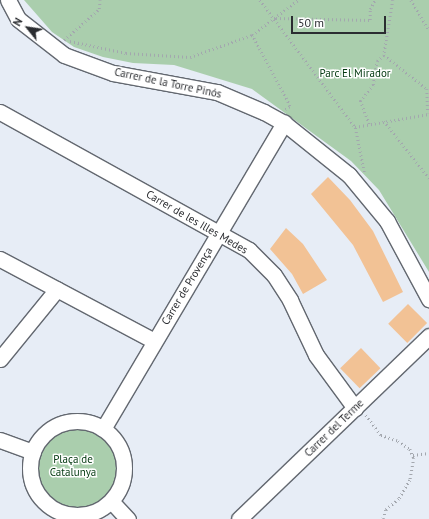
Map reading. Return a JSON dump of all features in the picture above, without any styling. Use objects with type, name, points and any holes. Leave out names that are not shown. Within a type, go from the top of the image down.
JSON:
[{"type":"street","name":"Carrer de la Torre Pinós","points":[[8,0],[18,19],[64,55],[112,73],[217,92],[264,112],[283,117],[349,175],[387,221],[429,299]]},
{"type":"street","name":"Carrer de les Illes Medes","points":[[0,112],[249,250],[274,275],[290,300],[316,355],[357,406]]},
{"type":"street","name":"Carrer de Provença","points":[[103,429],[218,233],[283,117]]},
{"type":"street","points":[[0,259],[154,341]]},
{"type":"street","points":[[0,358],[57,289]]},
{"type":"street","name":"Carrer del Terme","points":[[239,519],[429,336]]},
{"type":"street","points":[[65,422],[90,422],[103,429],[116,441],[124,464],[123,480],[111,501],[90,513],[64,516],[43,501],[34,487],[30,473],[32,452],[41,437],[65,422]]},
{"type":"street","points":[[0,440],[32,452]]},
{"type":"street","points":[[111,501],[128,519]]},
{"type":"path","points":[[100,0],[99,9],[63,40],[126,54],[190,57],[252,35],[298,0]]},
{"type":"path","points":[[260,0],[275,18],[355,127],[365,175]]},
{"type":"path","points":[[275,18],[370,20],[370,9],[374,0]]},
{"type":"path","points":[[369,124],[360,101],[373,85],[377,61],[384,55],[393,0]]},
{"type":"path","points":[[411,0],[429,30]]},
{"type":"path","points":[[252,35],[290,106],[283,117]]},
{"type":"path","points":[[355,127],[429,114],[427,88],[384,55]]},
{"type":"path","points":[[384,122],[429,178]]},
{"type":"path","points":[[357,406],[381,435],[398,441],[410,449],[413,455],[410,480],[398,499],[386,510],[383,519]]},
{"type":"path","points":[[413,455],[429,453]]},
{"type":"green space","name":"Parc El Mirador","points":[[24,0],[429,0],[429,272],[379,190],[351,161],[252,89],[174,65],[133,63],[103,57],[74,47],[52,32]]},
{"type":"green space","name":"Plaça de Catalunya","points":[[73,421],[90,424],[105,434],[115,449],[118,466],[115,483],[105,498],[90,508],[73,511],[56,508],[41,498],[31,483],[28,466],[31,449],[41,434],[56,424]]},
{"type":"building","points":[[328,177],[350,200],[373,231],[403,292],[383,302],[353,245],[311,194]]},
{"type":"building","points":[[286,228],[303,244],[327,280],[303,294],[292,274],[270,249]]},
{"type":"building","points":[[408,304],[427,323],[407,343],[388,324]]},
{"type":"building","points":[[361,348],[380,368],[360,388],[340,368]]}]
